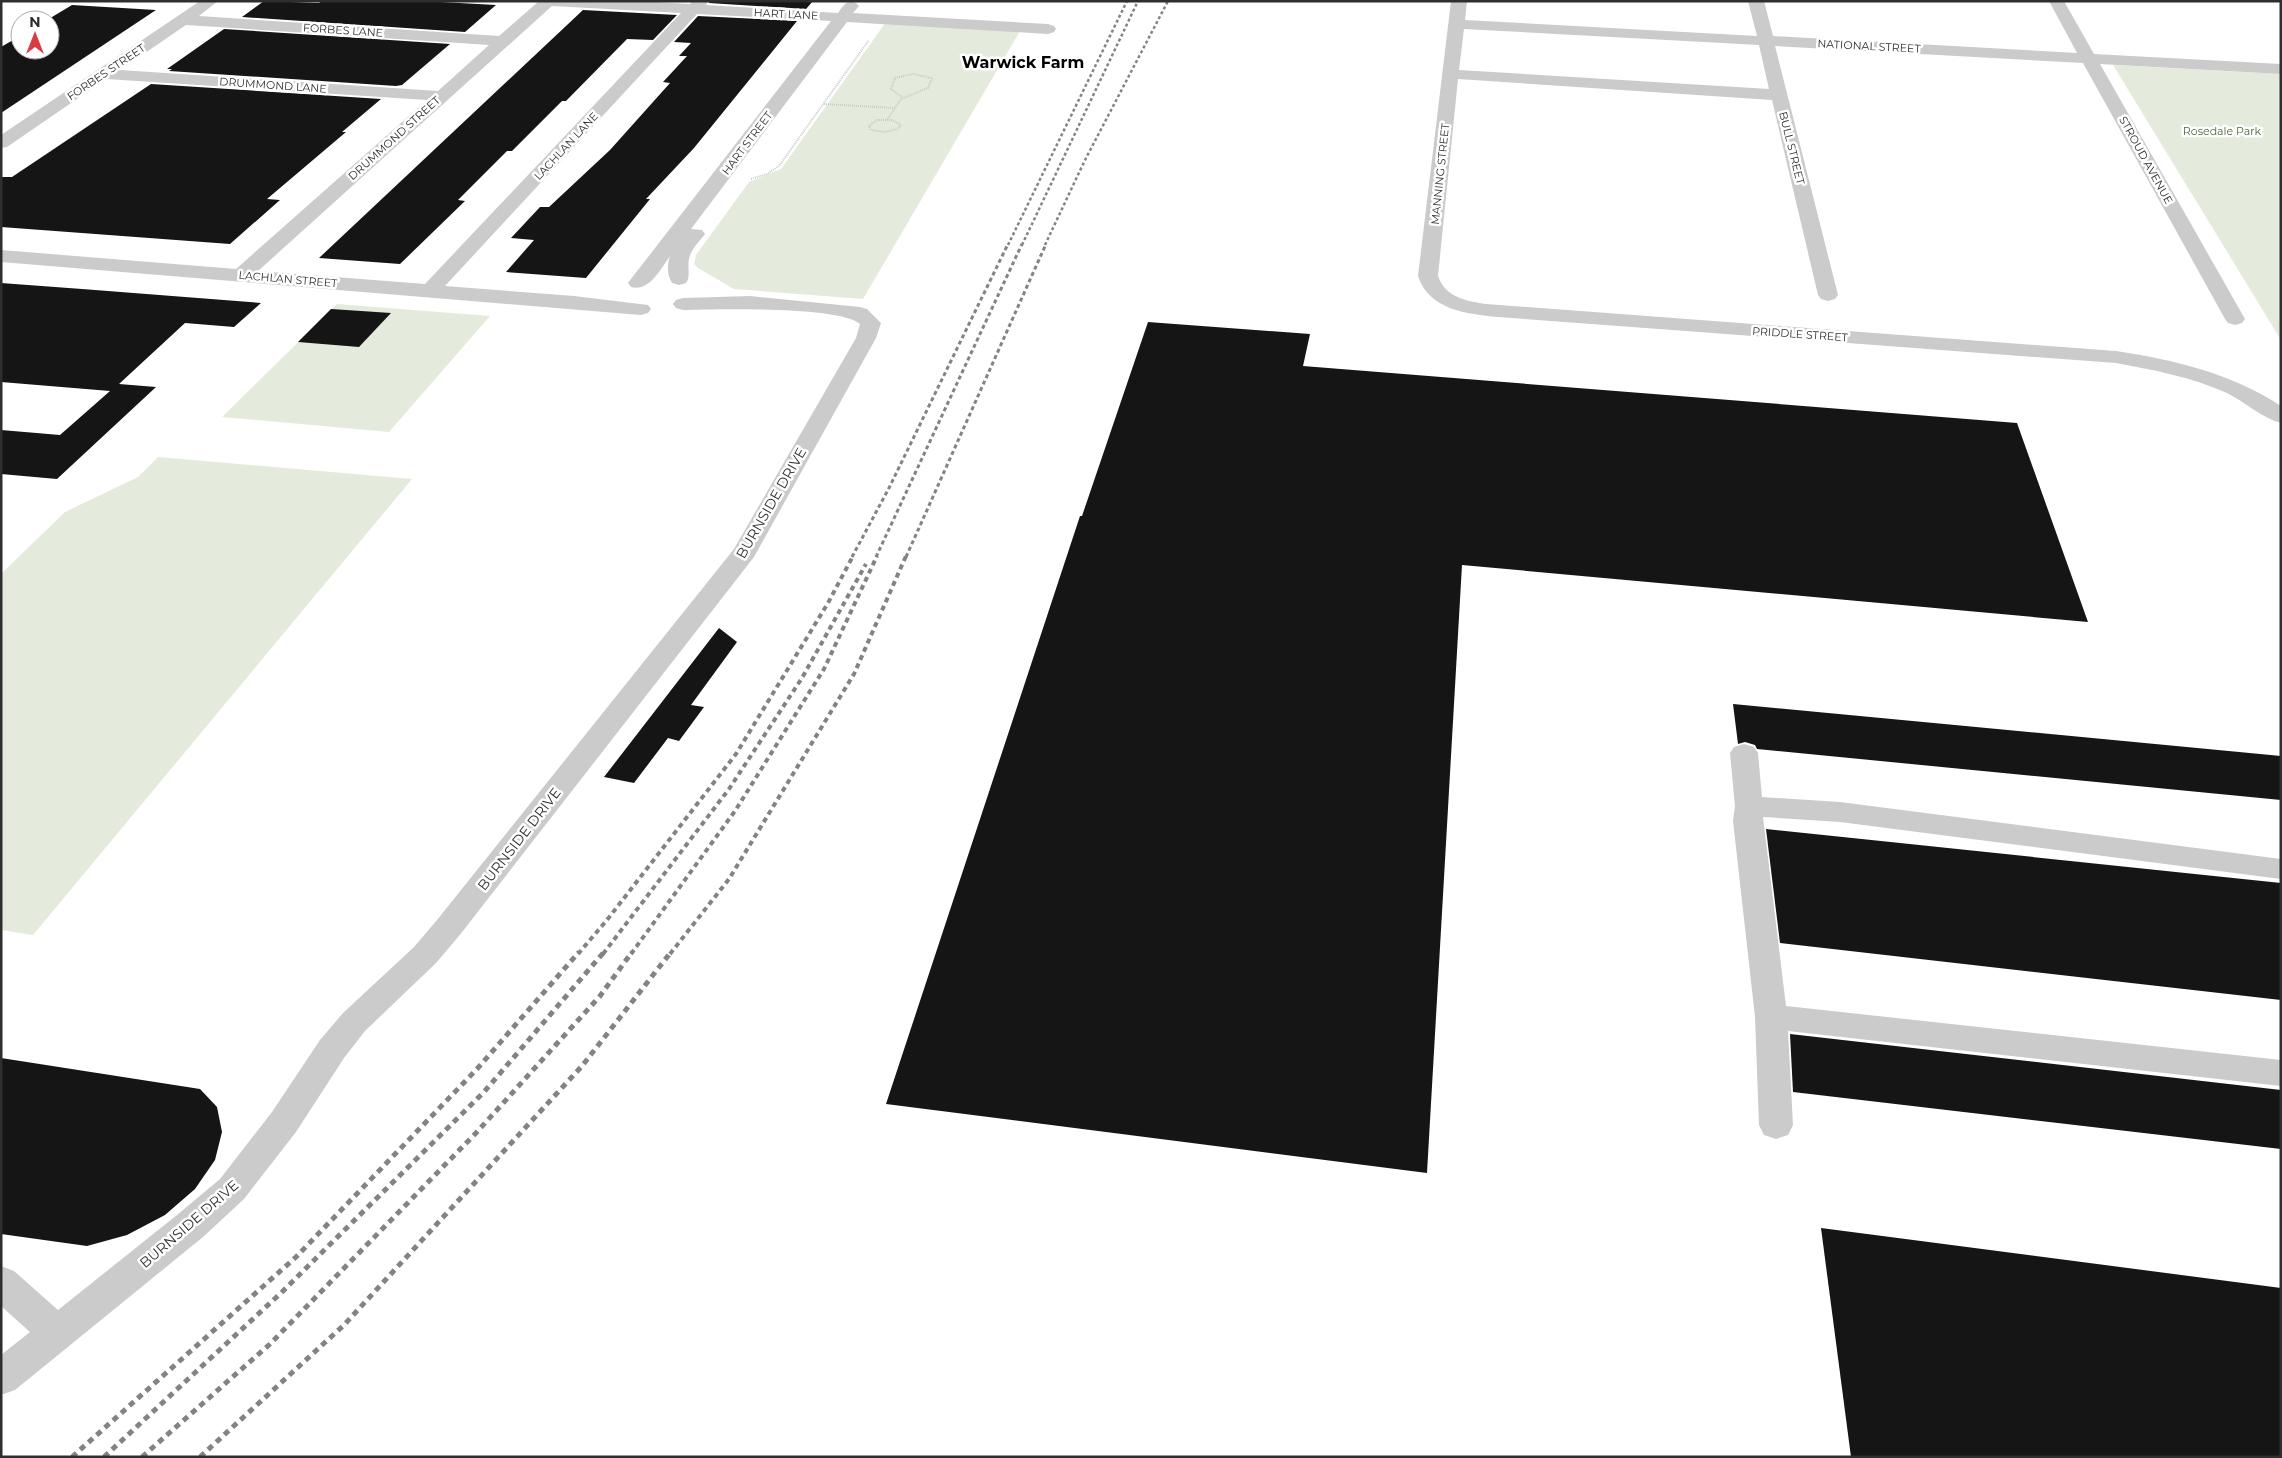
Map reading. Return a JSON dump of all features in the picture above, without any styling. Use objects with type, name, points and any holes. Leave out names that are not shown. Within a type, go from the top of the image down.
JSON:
[{"type":"street","name":"FORBES STREET","points":[[1,143],[211,1]]},
{"type":"street","name":"HART LANE","points":[[549,1],[698,5],[850,18],[1048,29]]},
{"type":"street","name":"DRUMMOND STREET","points":[[241,275],[549,1]]},
{"type":"street","name":"HART STREET","points":[[686,282],[677,262],[682,252],[850,18],[855,1]]},
{"type":"street","name":"HART STREET","points":[[631,288],[656,262],[850,18],[870,1]]},
{"type":"street","name":"MANNING STREET","points":[[1459,1],[1428,276],[1429,285],[1435,292],[1447,300],[1463,306],[1484,310]]},
{"type":"street","name":"BULL STREET","points":[[1756,1],[1828,296]]},
{"type":"street","name":"STROUD AVENUE","points":[[2056,1],[2235,319]]},
{"type":"street","name":"LACHLAN LANE","points":[[430,290],[698,5]]},
{"type":"street","name":"FORBES LANE","points":[[182,20],[504,40]]},
{"type":"street","name":"NATIONAL STREET","points":[[1456,24],[2281,69]]},
{"type":"street","name":"DRUMMOND LANE","points":[[104,74],[442,96]]},
{"type":"street","points":[[1451,74],[1779,95]]},
{"type":"street","name":"LACHLAN STREET","points":[[1,256],[574,302]]},
{"type":"street","points":[[574,302],[631,288],[658,278],[686,282],[694,294],[683,304]]},
{"type":"street","name":"BURNSIDE DRIVE","points":[[686,282],[717,294],[750,302]]},
{"type":"street","points":[[631,288],[623,298],[626,303],[654,310]]},
{"type":"street","points":[[574,302],[654,310]]},
{"type":"street","name":"BURNSIDE DRIVE","points":[[1,1378],[190,1226],[232,1189],[284,1122],[332,1048],[354,1022],[426,956],[745,552],[870,331],[871,323],[860,313],[848,310],[750,302],[683,304],[654,310]]},
{"type":"street","name":"PRIDDLE STREET","points":[[1484,310],[2116,357],[2192,371],[2230,385],[2257,398],[2281,416]]},
{"type":"street","points":[[1744,753],[1749,806],[1748,821],[1771,1017],[1776,1125]]},
{"type":"street","points":[[1749,806],[1840,812],[2281,869]]},
{"type":"street","points":[[1771,1017],[2281,1073]]},
{"type":"street","points":[[1,1282],[57,1333]]},
{"type":"path","points":[[748,180],[766,174],[779,166],[873,35]]},
{"type":"path","points":[[888,120],[902,98],[927,89],[932,78],[918,74],[897,77],[892,82],[891,89],[902,98]]},
{"type":"path","points":[[824,104],[895,108]]},
{"type":"path","points":[[877,120],[888,120],[896,121],[900,127],[890,132],[880,132],[871,130],[868,126],[877,120]]},
{"type":"path","points":[[878,136],[880,132]]},
{"type":"green space","points":[[886,22],[1020,31],[863,299],[734,289],[698,268],[694,264],[696,255],[749,182],[781,169]]},
{"type":"green space","name":"Rosedale Park","points":[[2113,65],[2281,74],[2281,340]]},
{"type":"green space","points":[[337,304],[490,316],[389,432],[222,417]]},
{"type":"green space","points":[[158,457],[412,479],[33,935],[1,930],[1,574],[65,512],[138,477]]},
{"type":"building","points":[[264,1],[319,3],[322,1],[423,1],[496,5],[465,32],[242,17]]},
{"type":"building","points":[[710,1],[813,1],[806,9],[709,3]]},
{"type":"building","points":[[72,5],[156,10],[1,113],[1,47],[10,42],[10,60],[60,60],[60,12]]},
{"type":"building","points":[[583,10],[677,15],[653,40],[627,39],[566,101],[562,101],[512,151],[507,151],[458,200],[465,201],[400,264],[319,258]]},
{"type":"building","points":[[698,16],[797,21],[694,148],[646,199],[650,199],[586,278],[506,272],[534,240],[511,238],[540,207],[549,207],[610,150],[670,83],[663,82],[687,56],[679,56],[691,43],[674,42]]},
{"type":"building","points":[[224,29],[450,44],[402,85],[396,86],[169,71],[172,69],[167,69]]},
{"type":"building","points":[[151,84],[381,99],[342,132],[346,132],[267,199],[280,200],[230,244],[1,227],[1,177],[12,177]]},
{"type":"building","points":[[1,283],[261,303],[234,327],[185,323],[119,384],[156,387],[57,479],[1,474],[1,430],[60,435],[110,391],[1,382]]},
{"type":"building","points":[[331,309],[391,313],[359,347],[298,342]]},
{"type":"building","points":[[1148,322],[1310,334],[1303,366],[2017,423],[2088,622],[1462,565],[1427,1173],[886,1104],[1080,516],[1082,516]]},
{"type":"building","points":[[719,628],[737,642],[691,705],[704,707],[679,741],[668,738],[634,783],[604,777]]},
{"type":"building","points":[[1733,704],[2281,756],[2281,800],[1757,749],[1755,745],[1745,742],[1738,744]]},
{"type":"building","points":[[1766,829],[2281,883],[2281,1000],[1780,943]]},
{"type":"building","points":[[1790,1034],[2281,1090],[2281,1149],[1793,1092]]},
{"type":"building","points":[[1,1058],[200,1089],[217,1107],[222,1132],[215,1160],[195,1189],[165,1215],[127,1235],[87,1246],[1,1234]]},
{"type":"building","points":[[1821,1228],[2281,1288],[2281,1457],[1851,1457]]},
{"type":"railway","points":[[1008,245],[1127,1]]},
{"type":"railway","points":[[1022,245],[1138,1]]},
{"type":"railway","points":[[1045,245],[1085,160],[1168,1]]},
{"type":"railway","points":[[852,557],[889,488],[1008,244]]},
{"type":"railway","points":[[876,557],[1022,244]]},
{"type":"railway","points":[[906,557],[1046,244]]},
{"type":"railway","points":[[578,954],[607,920],[736,754],[828,603],[853,556]]},
{"type":"railway","points":[[631,954],[735,811],[824,669],[877,556]]},
{"type":"railway","points":[[670,954],[729,879],[854,674],[906,556]]},
{"type":"railway","points":[[603,954],[729,789],[802,678],[866,564]]},
{"type":"railway","points":[[72,1457],[296,1257],[477,1069],[579,952]]},
{"type":"railway","points":[[104,1457],[282,1292],[484,1092],[604,952]]},
{"type":"railway","points":[[142,1457],[270,1344],[476,1133],[600,996],[632,952]]},
{"type":"railway","points":[[200,1457],[344,1325],[582,1066],[671,952]]},
{"type":"district","name":"Warwick Farm","points":[[1023,62]]}]
